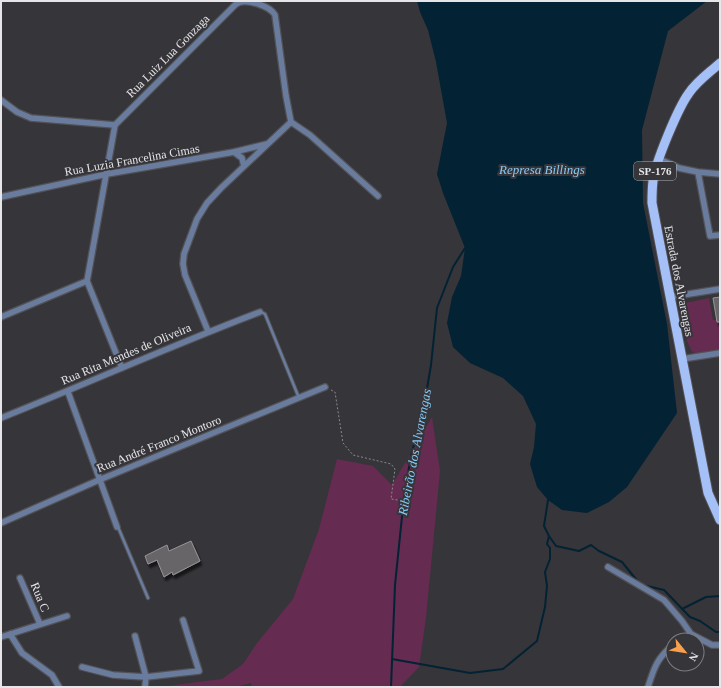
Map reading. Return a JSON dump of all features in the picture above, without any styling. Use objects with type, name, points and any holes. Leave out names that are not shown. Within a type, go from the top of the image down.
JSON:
[{"type":"main road","name":"Estrada dos Alvarengas","points":[[720,63],[698,81],[688,94],[670,131],[659,159],[653,180],[652,203],[708,493],[714,510],[720,520]]},
{"type":"street","name":"Rua Luiz Lua Gonzaga","points":[[114,125],[227,12],[240,2],[246,1],[267,6],[275,15],[291,122]]},
{"type":"street","points":[[1,100],[17,112],[31,118],[114,125],[107,174],[87,281],[122,368]]},
{"type":"street","points":[[208,331],[185,275],[183,264],[184,254],[197,219],[207,203],[221,188],[291,122],[310,135],[378,196]]},
{"type":"street","name":"Rua Luzia Francelina Cimas","points":[[1,197],[107,174],[234,152],[267,144]]},
{"type":"street","points":[[234,152],[242,158],[244,166]]},
{"type":"street","points":[[659,159],[678,168],[720,174]]},
{"type":"street","points":[[698,172],[710,236],[720,235]]},
{"type":"street","points":[[1,317],[87,281]]},
{"type":"street","points":[[670,297],[720,289]]},
{"type":"street","name":"Rua Rita Mendes de Oliveira","points":[[1,418],[68,392],[208,331],[260,312]]},
{"type":"street","points":[[682,359],[720,354]]},
{"type":"street","name":"Rua André Franco Montoro","points":[[1,523],[99,480],[326,387]]},
{"type":"street","points":[[68,392],[117,527]]},
{"type":"street","points":[[608,567],[664,600],[690,632]]},
{"type":"street","name":"Rua C","points":[[20,578],[40,624]]},
{"type":"street","points":[[1,637],[67,616]]},
{"type":"street","points":[[82,667],[114,675],[146,677],[199,671],[183,620]]},
{"type":"street","points":[[10,634],[22,653],[52,675],[59,687]]},
{"type":"street","points":[[135,636],[146,677],[145,687]]},
{"type":"street","points":[[705,641],[712,645],[720,645]]},
{"type":"street","points":[[648,687],[656,663],[665,652]]},
{"type":"lane","points":[[260,312],[265,314],[299,398]]},
{"type":"lane","points":[[117,527],[148,598]]},
{"type":"path","points":[[326,387],[335,392],[343,443],[353,455],[391,464],[395,469],[391,499],[410,502]]},
{"type":"shaded area","points":[[709,298],[713,320],[720,319],[720,350],[698,354],[692,352],[687,341],[680,304]]},
{"type":"shaded area","points":[[432,417],[440,471],[426,618],[419,667],[400,687],[252,687],[251,683],[236,687],[159,687],[222,679],[243,664],[257,643],[293,599],[319,529],[337,459],[373,466],[392,485]]},
{"type":"water","name":"Represa Billings","points":[[417,1],[707,1],[668,31],[642,130],[643,203],[667,324],[677,413],[627,487],[609,502],[587,513],[562,510],[548,500],[537,487],[530,464],[534,447],[536,424],[523,396],[503,378],[470,363],[453,347],[447,323],[452,297],[461,276],[465,248],[437,174],[447,123],[436,62],[428,30]]},
{"type":"building","points":[[720,297],[720,322],[717,322],[713,298]]},
{"type":"building","points":[[191,541],[200,561],[173,575],[172,572],[164,577],[157,560],[148,564],[145,556],[167,545],[169,551]]},
{"type":"waterway","name":"Ribeirão dos Alvarengas","points":[[391,687],[395,585],[404,497],[411,456],[424,406],[431,365],[437,308],[453,267],[465,248]]},
{"type":"waterway","points":[[392,659],[470,673],[503,669],[537,641],[545,607],[547,586],[545,572],[550,559],[550,548],[547,544],[549,536],[544,526],[548,500]]},
{"type":"waterway","points":[[549,536],[556,546],[579,551],[591,545],[599,551],[622,562],[639,583]]},
{"type":"waterway","points":[[643,585],[664,590],[690,617],[700,621],[716,632],[720,632]]},
{"type":"waterway","points":[[682,609],[706,597],[720,596]]}]
